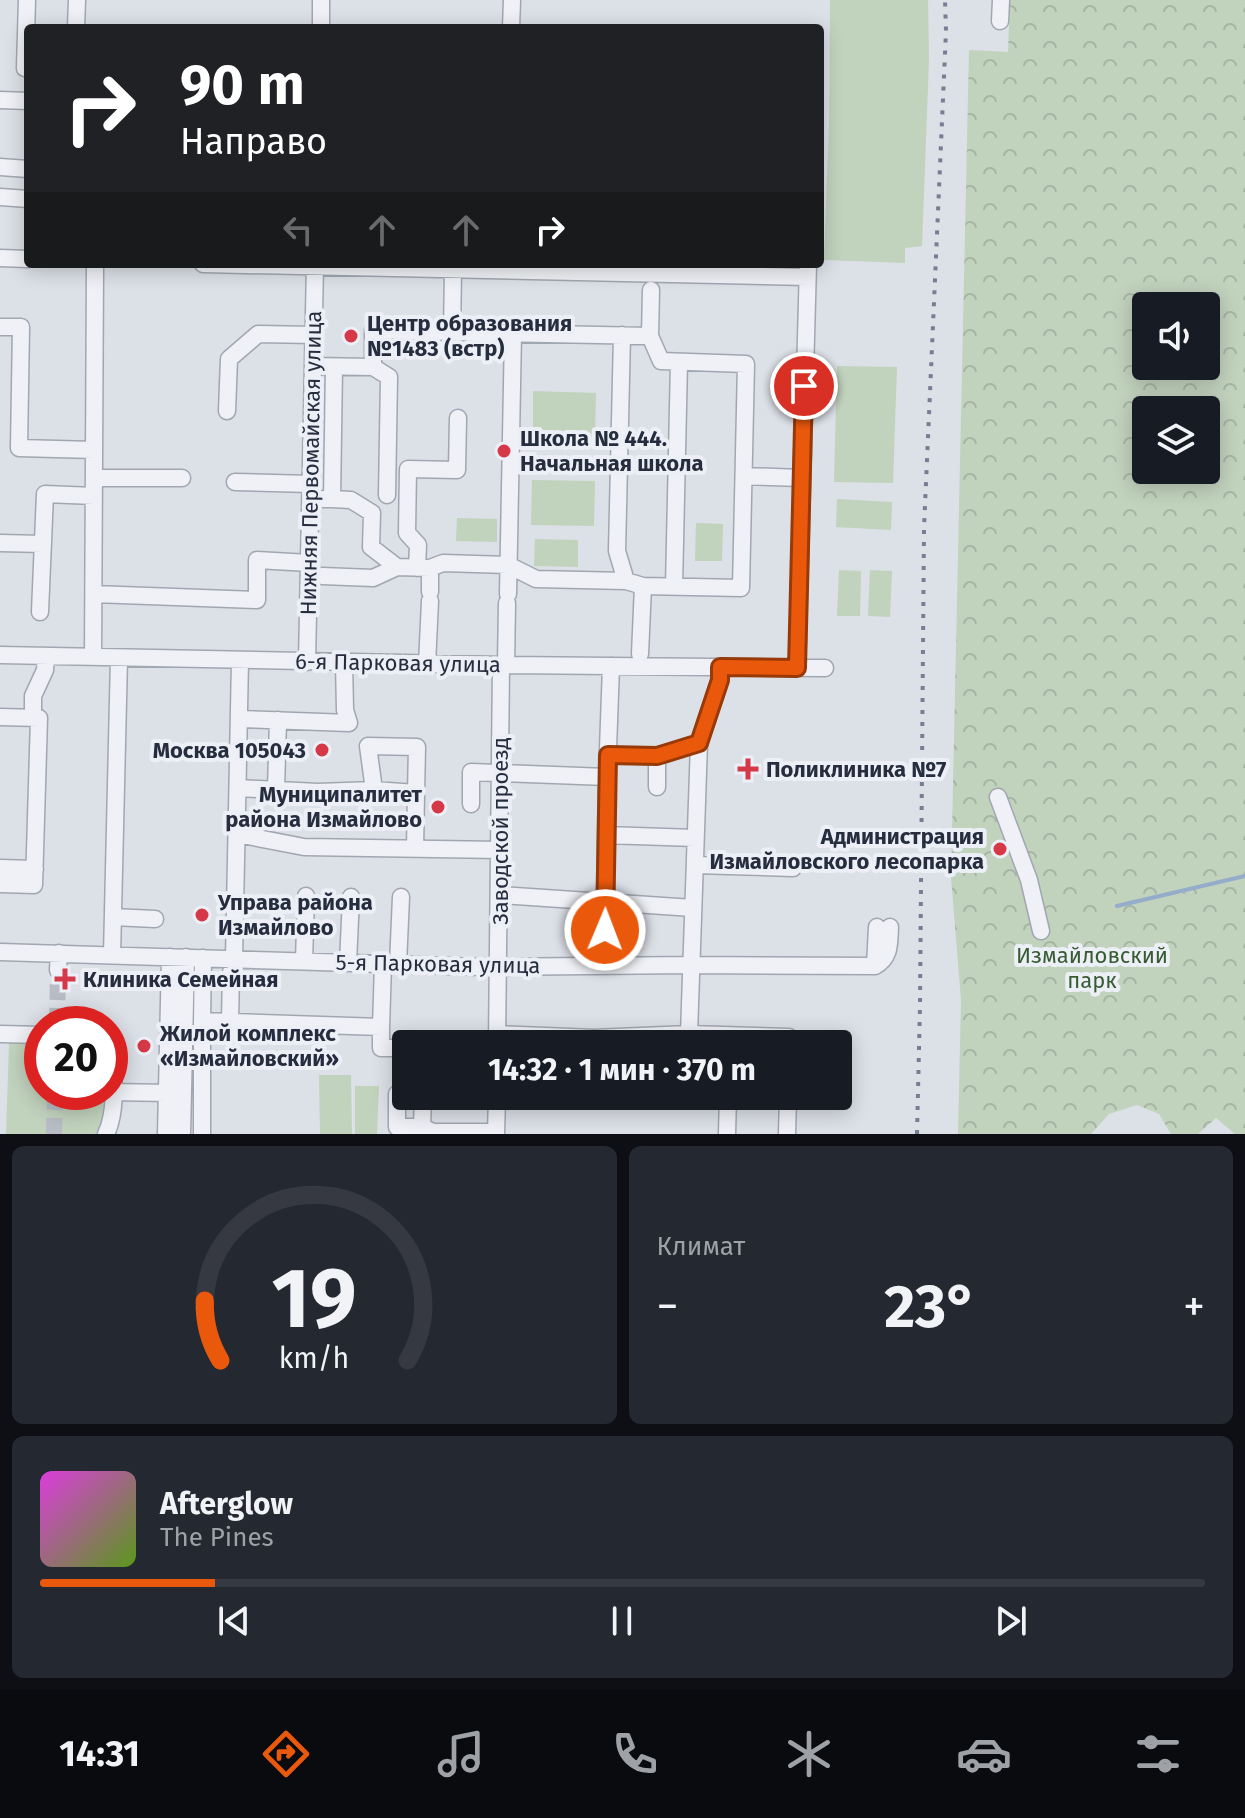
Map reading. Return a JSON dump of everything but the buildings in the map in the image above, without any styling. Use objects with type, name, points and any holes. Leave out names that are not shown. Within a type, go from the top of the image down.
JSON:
[{"type":"street","points":[[26,24],[27,0]]},
{"type":"street","points":[[76,24],[77,0]]},
{"type":"street","points":[[321,0],[321,24]]},
{"type":"street","points":[[511,24],[512,0]]},
{"type":"street","points":[[1000,21],[1001,0]]},
{"type":"street","points":[[0,100],[24,101]]},
{"type":"street","points":[[0,167],[24,169]]},
{"type":"street","points":[[0,197],[24,199]]},
{"type":"street","points":[[0,258],[24,259]]},
{"type":"street","points":[[93,657],[95,268]]},
{"type":"street","name":"Нижняя Первомайская улица","points":[[307,662],[315,268]]},
{"type":"street","points":[[398,268],[487,268]]},
{"type":"street","points":[[580,268],[807,271],[797,668]]},
{"type":"street","points":[[452,332],[453,270]]},
{"type":"street","points":[[322,576],[373,578],[397,567],[424,568],[443,563],[508,565],[536,579],[741,588],[746,364],[661,361],[650,336],[651,290]]},
{"type":"street","points":[[0,327],[21,327],[19,448],[94,450]]},
{"type":"street","points":[[373,367],[373,330],[650,336]]},
{"type":"street","name":"Заводской проезд","points":[[498,1030],[503,665],[513,333]]},
{"type":"street","points":[[227,411],[229,359],[258,334],[314,335]]},
{"type":"street","points":[[622,335],[617,551],[635,583],[640,654]]},
{"type":"street","points":[[674,587],[679,362]]},
{"type":"street","points":[[313,366],[373,367],[389,377],[387,495]]},
{"type":"street","points":[[332,499],[334,367]]},
{"type":"street","points":[[427,664],[430,596],[418,545],[407,533],[408,469],[457,470],[458,418]]},
{"type":"street","points":[[744,476],[802,478]]},
{"type":"street","points":[[94,478],[182,478]]},
{"type":"street","points":[[235,482],[311,491],[332,499],[351,500],[372,513],[371,547],[397,567]]},
{"type":"street","points":[[40,612],[45,494],[94,496]]},
{"type":"street","points":[[0,543],[43,544]]},
{"type":"street","points":[[94,594],[257,600],[257,560],[309,563]]},
{"type":"street","name":"6-я Парковая улица","points":[[0,655],[825,668]]},
{"type":"street","points":[[33,718],[33,696],[45,670],[46,656]]},
{"type":"street","points":[[112,955],[119,658]]},
{"type":"street","points":[[230,1021],[240,660]]},
{"type":"street","points":[[344,662],[345,710],[349,723],[368,746],[374,790]]},
{"type":"street","points":[[604,965],[609,930],[606,835],[611,666]]},
{"type":"street","points":[[689,1030],[699,743],[720,680],[720,667]]},
{"type":"street","points":[[0,717],[39,718],[34,885],[0,884]]},
{"type":"street","points":[[239,719],[349,723]]},
{"type":"street","points":[[276,789],[278,720]]},
{"type":"street","points":[[608,755],[657,756],[699,743]]},
{"type":"street","points":[[368,746],[417,747],[415,849]]},
{"type":"street","points":[[657,756],[657,787]]},
{"type":"street","points":[[471,804],[471,772],[607,777]]},
{"type":"street","points":[[238,788],[416,793]]},
{"type":"street","points":[[998,797],[1029,880],[1041,931]]},
{"type":"street","points":[[237,834],[304,847],[500,850]]},
{"type":"street","points":[[606,835],[695,838]]},
{"type":"street","points":[[695,865],[793,868]]},
{"type":"street","points":[[0,868],[35,869]]},
{"type":"street","points":[[499,895],[693,908]]},
{"type":"street","points":[[304,961],[306,896]]},
{"type":"street","points":[[348,963],[351,897]]},
{"type":"street","points":[[392,1048],[381,1048],[381,1027],[401,897]]},
{"type":"street","points":[[113,917],[155,919]]},
{"type":"street","name":"5-я Парковая улица","points":[[0,952],[58,962],[112,955],[187,958],[233,965],[304,961],[498,967],[875,966],[883,927]]},
{"type":"street","points":[[187,958],[202,1021],[202,1134]]},
{"type":"street","points":[[166,1134],[167,1098],[187,958]]},
{"type":"street","points":[[182,1134],[187,958]]},
{"type":"street","points":[[202,1021],[381,1027]]},
{"type":"street","points":[[0,1034],[24,1035]]},
{"type":"street","points":[[128,1097],[167,1098]]},
{"type":"street","points":[[106,1134],[111,1110]]},
{"type":"street","points":[[397,1110],[397,1127],[422,1127],[433,1132],[496,1133],[497,1110]]},
{"type":"street","points":[[422,1127],[423,1110]]},
{"type":"street","points":[[727,1134],[728,1110]]},
{"type":"street","points":[[787,1134],[788,1110]]},
{"type":"green space","points":[[830,0],[928,0],[929,59],[922,246],[905,248],[905,263],[824,260]]},
{"type":"green space","name":"Измайловский парк","points":[[1010,0],[1245,0],[1245,1134],[1235,1134],[1216,1118],[1198,1134],[1171,1134],[1159,1114],[1137,1105],[1109,1114],[1091,1134],[958,1134],[961,1000],[951,877],[969,50],[1008,52]]},
{"type":"green space","points":[[837,366],[897,367],[893,483],[834,482]]},
{"type":"green space","points":[[533,391],[596,393],[595,437],[533,436]]},
{"type":"green space","points":[[532,480],[595,481],[594,526],[531,525]]},
{"type":"green space","points":[[837,499],[892,502],[891,530],[836,527]]},
{"type":"green space","points":[[457,518],[497,519],[497,542],[456,541]]},
{"type":"green space","points":[[696,523],[723,524],[722,561],[695,561]]},
{"type":"green space","points":[[535,539],[578,540],[578,567],[534,566]]},
{"type":"green space","points":[[839,570],[861,571],[860,616],[837,616]]},
{"type":"green space","points":[[870,570],[892,571],[890,617],[868,616]]},
{"type":"green space","points":[[9,1043],[24,1043],[24,1110],[103,1110],[103,1121],[96,1134],[6,1134]]},
{"type":"green space","points":[[319,1075],[351,1075],[352,1134],[320,1134]]},
{"type":"green space","points":[[355,1086],[379,1086],[377,1134],[355,1134]]},
{"type":"waterway","points":[[1117,906],[1245,876]]},
{"type":"tunnel","points":[[57,1006],[58,970]]},
{"type":"tunnel","points":[[54,1134],[55,1110]]},
{"type":"railway","points":[[917,1134],[924,528],[945,0]]},
{"type":"place","name":"Центр образования №1483 (встр)","points":[[351,336]]},
{"type":"place","name":"Школа № 444. Начальная школа","points":[[504,451]]},
{"type":"place","name":"Москва 105043","points":[[322,750]]},
{"type":"place","name":"Поликлиника №7","points":[[748,769]]},
{"type":"place","name":"Муниципалитет района Измайлово","points":[[438,807]]},
{"type":"place","name":"Администрация Измайловского лесопарка","points":[[1000,849]]},
{"type":"place","name":"Управа района Измайлово","points":[[202,915]]},
{"type":"place","name":"Клиника Семейная","points":[[65,979]]},
{"type":"place","name":"Жилой комплекс «Измайловский»","points":[[144,1046]]},
{"type":"route","points":[[605,930],[608,755],[657,756],[699,743],[720,680],[720,667],[797,668],[804,386]]}]
